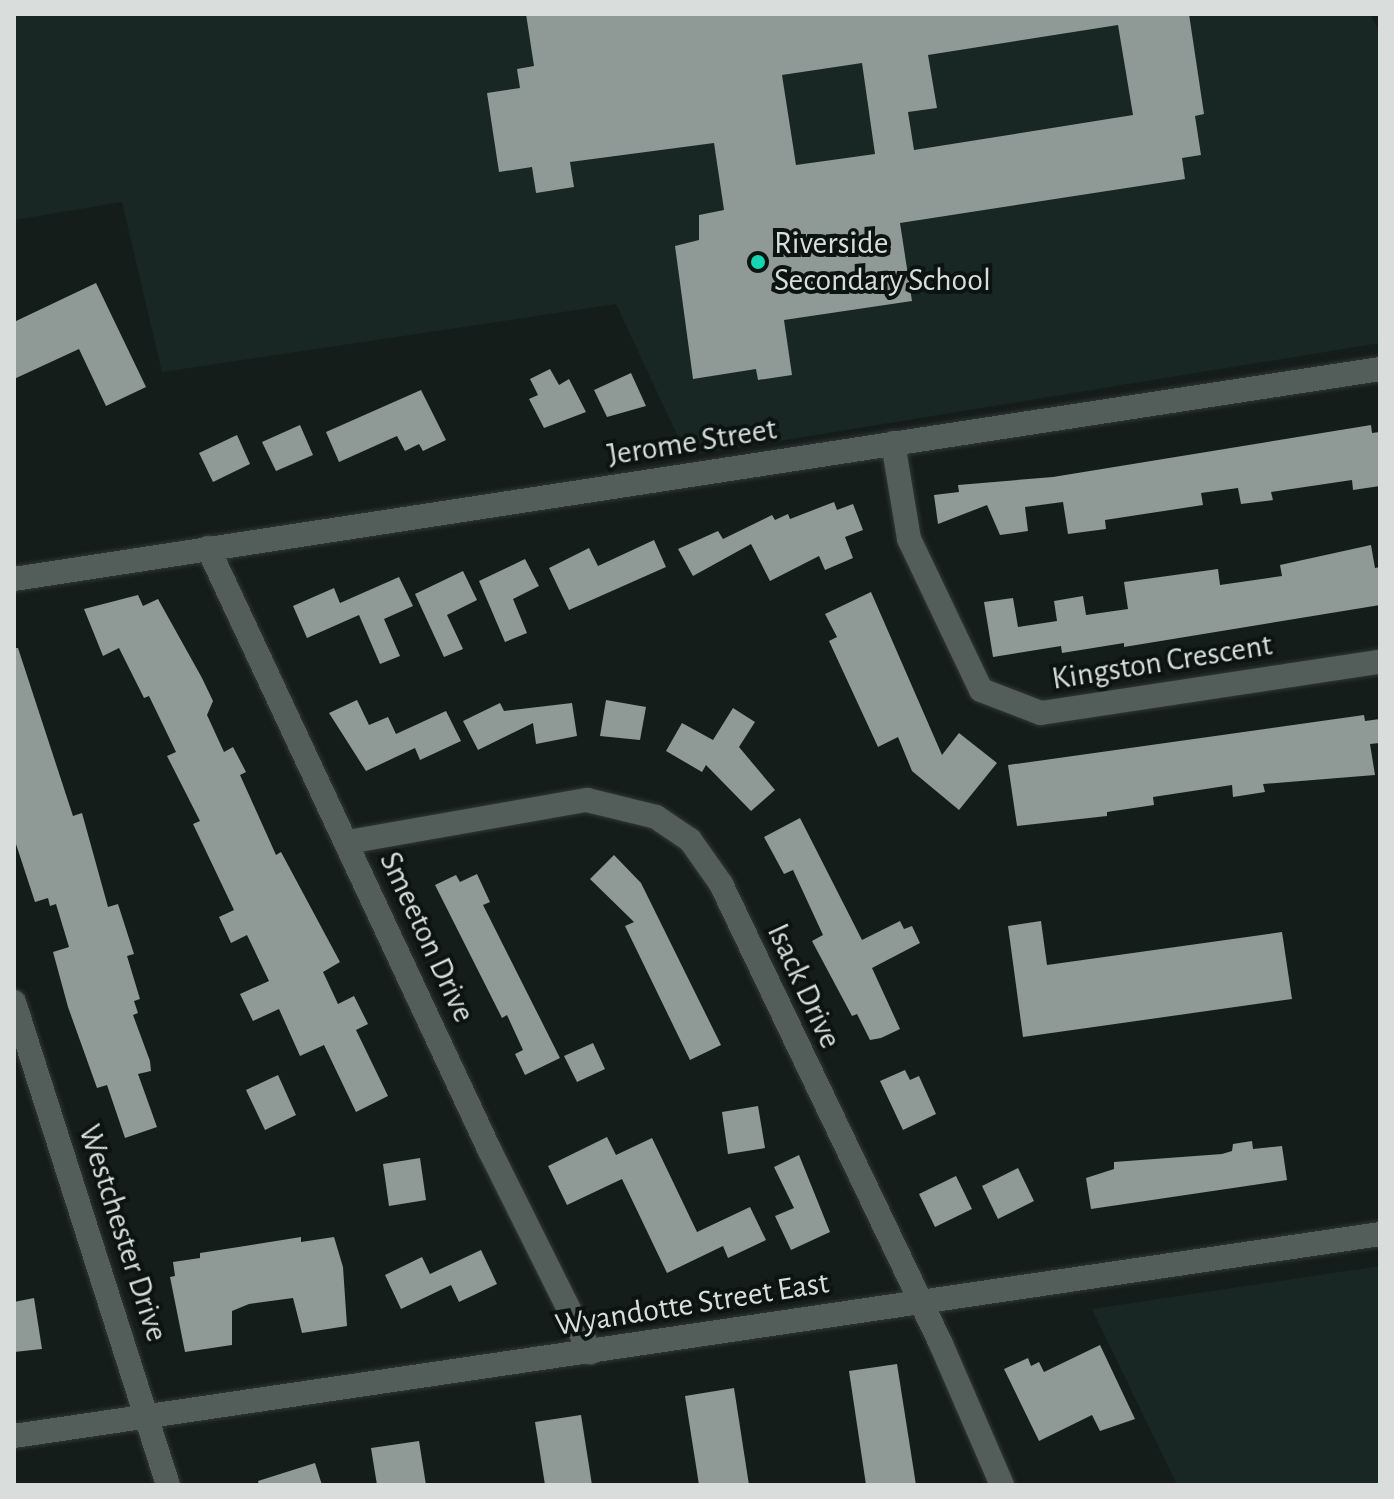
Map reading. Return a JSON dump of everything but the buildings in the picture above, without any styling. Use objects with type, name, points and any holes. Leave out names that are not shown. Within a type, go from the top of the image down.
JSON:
[{"type":"street","name":"Jerome Street","points":[[14,579],[1380,369]]},
{"type":"street","name":"Kingston Crescent","points":[[893,443],[909,539],[981,690],[1041,713],[1380,662]]},
{"type":"street","name":"Smeeton Drive","points":[[208,548],[490,1151],[590,1352]]},
{"type":"street","name":"Isack Drive","points":[[348,842],[587,800],[656,817],[690,840],[721,884],[919,1301],[1002,1485]]},
{"type":"street","name":"Westchester Drive","points":[[14,1002],[168,1485]]},
{"type":"street","name":"Wyandotte Street East","points":[[14,1436],[1380,1234]]},
{"type":"shaded area","name":"Riverside Secondary School","points":[[14,14],[1369,14],[1380,31],[1380,343],[687,456],[616,304],[162,372],[122,202],[14,220]]},
{"type":"shaded area","points":[[1380,1266],[1380,1485],[1177,1485],[1092,1309]]},
{"type":"place","name":"Riverside Secondary School","points":[[758,262]]}]
